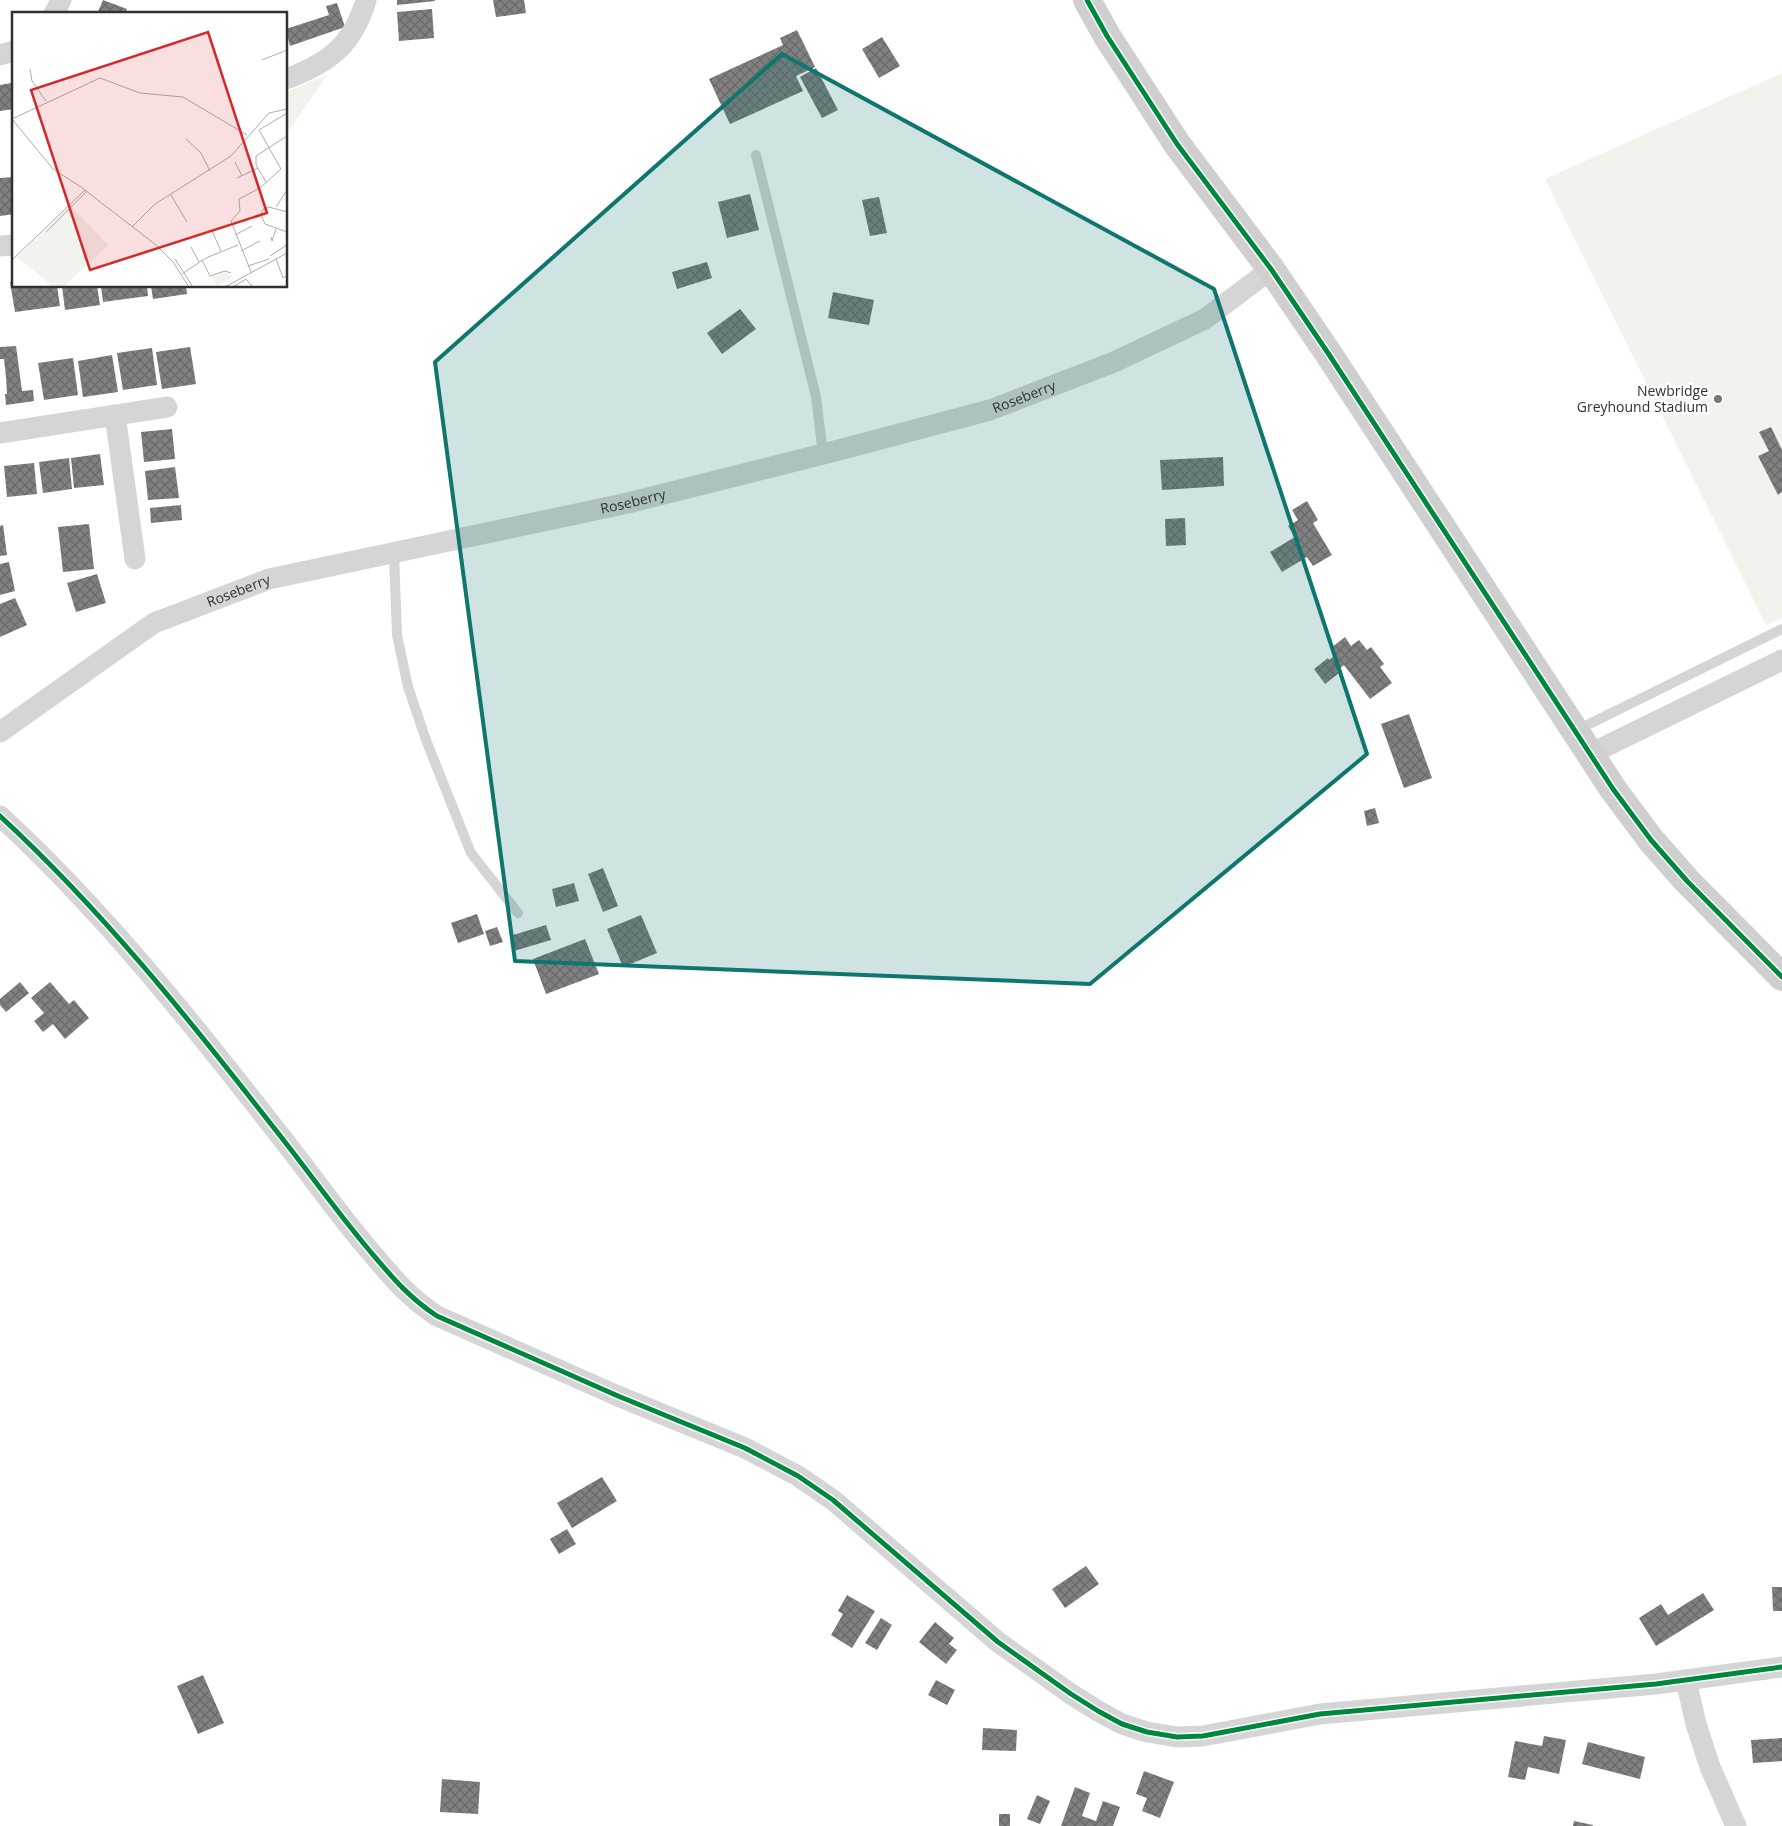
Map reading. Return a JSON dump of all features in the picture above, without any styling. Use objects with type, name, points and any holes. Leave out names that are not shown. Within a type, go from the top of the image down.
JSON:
[{"type":"main road","points":[[1087,0],[1107,36],[1177,144],[1271,269],[1590,754],[1651,840],[1687,881],[1782,977]]},
{"type":"street","points":[[55,12],[61,0]]},
{"type":"street","points":[[288,78],[314,68],[350,38],[361,18],[366,0]]},
{"type":"street","points":[[0,55],[12,51]]},
{"type":"street","name":"Roseberry","points":[[0,732],[154,623],[269,579],[604,509],[990,410],[1114,362],[1205,319],[1271,269]]},
{"type":"street","points":[[0,433],[167,407]]},
{"type":"street","points":[[115,415],[135,559]]},
{"type":"street","points":[[1590,754],[1782,660]]},
{"type":"street","points":[[0,816],[44,856],[101,917],[245,1090],[350,1227],[402,1289],[418,1304],[436,1316],[618,1396],[745,1448],[798,1476],[840,1506],[998,1642],[1071,1694],[1122,1724],[1162,1736],[1203,1736],[1320,1714],[1364,1708],[1686,1680],[1782,1667]]},
{"type":"street","points":[[1686,1680],[1696,1724],[1710,1767],[1736,1826]]},
{"type":"lane","points":[[756,155],[816,397],[823,454]]},
{"type":"lane","points":[[394,552],[397,635],[408,687],[426,740],[471,853],[518,913]]},
{"type":"lane","points":[[1575,731],[1782,629]]},
{"type":"highlighted area","points":[[782,54],[1214,289],[1367,754],[1090,984],[515,961],[435,362]]},
{"type":"shaded area","name":"Newbridge Greyhound Stadium","points":[[1782,73],[1782,618],[1766,625],[1545,179]]},
{"type":"shaded area","points":[[327,75],[288,132],[288,91]]},
{"type":"building","points":[[103,0],[127,9],[126,12],[98,12]]},
{"type":"building","points":[[397,0],[435,0],[435,1],[397,5]]},
{"type":"building","points":[[493,0],[524,0],[526,13],[496,17]]},
{"type":"building","points":[[337,3],[345,27],[290,46],[288,28],[329,15],[326,6]]},
{"type":"building","points":[[432,9],[434,38],[399,41],[397,12]]},
{"type":"building","points":[[797,30],[815,67],[796,76],[803,91],[730,124],[709,79],[783,45],[780,38]]},
{"type":"building","points":[[882,37],[900,66],[879,78],[862,49]]},
{"type":"building","points":[[816,68],[838,110],[822,118],[800,77]]},
{"type":"building","points":[[11,83],[12,109],[0,111],[0,85]]},
{"type":"building","points":[[12,177],[12,214],[0,216],[0,178]]},
{"type":"building","points":[[750,194],[759,230],[727,238],[718,202]]},
{"type":"building","points":[[879,197],[887,233],[870,236],[862,200]]},
{"type":"building","points":[[707,262],[712,278],[677,289],[672,272]]},
{"type":"building","points":[[10,282],[12,282],[12,288],[57,288],[60,306],[15,312]]},
{"type":"building","points":[[62,288],[97,288],[100,305],[65,310]]},
{"type":"building","points":[[101,288],[147,288],[148,296],[103,302]]},
{"type":"building","points":[[151,288],[186,288],[187,294],[153,299]]},
{"type":"building","points":[[833,292],[874,300],[869,325],[828,318]]},
{"type":"building","points":[[740,309],[756,329],[722,354],[707,333]]},
{"type":"building","points":[[16,346],[22,391],[33,390],[34,401],[6,405],[6,377],[4,359],[0,359],[0,347]]},
{"type":"building","points":[[190,347],[196,384],[162,389],[156,352]]},
{"type":"building","points":[[152,348],[157,385],[123,390],[117,353]]},
{"type":"building","points":[[112,355],[118,392],[83,397],[78,361]]},
{"type":"building","points":[[73,358],[78,395],[44,400],[38,363]]},
{"type":"building","points":[[1771,427],[1782,450],[1782,492],[1778,495],[1758,456],[1769,451],[1759,432]]},
{"type":"building","points":[[172,429],[175,459],[144,462],[141,432]]},
{"type":"building","points":[[100,454],[104,485],[74,488],[71,458]]},
{"type":"building","points":[[1223,457],[1224,486],[1162,490],[1160,460]]},
{"type":"building","points":[[69,458],[72,489],[43,493],[39,462]]},
{"type":"building","points":[[34,463],[37,494],[7,497],[4,466]]},
{"type":"building","points":[[175,467],[179,498],[148,500],[145,471]]},
{"type":"building","points":[[1307,501],[1318,520],[1313,523],[1332,555],[1313,566],[1307,557],[1282,572],[1270,552],[1295,537],[1288,526],[1298,520],[1292,510]]},
{"type":"building","points":[[181,505],[182,520],[151,523],[150,508]]},
{"type":"building","points":[[1185,518],[1186,545],[1166,546],[1165,519]]},
{"type":"building","points":[[89,524],[94,569],[63,572],[58,527]]},
{"type":"building","points":[[3,525],[7,555],[0,556],[0,526]]},
{"type":"building","points":[[9,562],[15,591],[0,595],[0,564]]},
{"type":"building","points":[[97,574],[106,603],[76,612],[67,583]]},
{"type":"building","points":[[15,598],[27,625],[0,637],[0,604]]},
{"type":"building","points":[[1345,637],[1351,646],[1359,640],[1367,650],[1371,647],[1384,664],[1380,667],[1392,683],[1370,699],[1344,665],[1337,671],[1339,673],[1325,684],[1314,669],[1328,658],[1329,660],[1336,655],[1331,648]]},
{"type":"building","points":[[1409,714],[1432,778],[1404,788],[1381,724]]},
{"type":"building","points":[[1375,808],[1379,823],[1367,826],[1364,811]]},
{"type":"building","points":[[603,868],[618,906],[603,912],[588,874]]},
{"type":"building","points":[[574,883],[579,901],[556,907],[552,889]]},
{"type":"building","points":[[477,914],[484,934],[458,943],[451,923]]},
{"type":"building","points":[[641,915],[657,953],[623,967],[607,929]]},
{"type":"building","points":[[546,925],[551,940],[514,951],[510,936]]},
{"type":"building","points":[[497,927],[503,942],[490,946],[485,931]]},
{"type":"building","points":[[585,939],[599,974],[546,994],[533,959]]},
{"type":"building","points":[[20,982],[29,993],[6,1012],[0,1005],[0,999]]},
{"type":"building","points":[[50,982],[69,1004],[74,1000],[89,1018],[65,1039],[53,1024],[43,1032],[34,1021],[44,1013],[31,998]]},
{"type":"building","points":[[602,1477],[617,1501],[572,1528],[557,1503]]},
{"type":"building","points":[[567,1529],[576,1544],[559,1554],[550,1539]]},
{"type":"building","points":[[1086,1566],[1099,1584],[1065,1608],[1052,1589]]},
{"type":"building","points":[[1772,1587],[1782,1587],[1782,1611],[1773,1611]]},
{"type":"building","points":[[1703,1593],[1714,1610],[1656,1646],[1639,1618],[1661,1604],[1668,1615]]},
{"type":"building","points":[[847,1595],[875,1611],[852,1648],[831,1635],[843,1614],[838,1611]]},
{"type":"building","points":[[881,1618],[892,1625],[877,1650],[865,1643]]},
{"type":"building","points":[[935,1622],[954,1638],[949,1644],[957,1650],[946,1664],[919,1642]]},
{"type":"building","points":[[203,1675],[224,1723],[198,1734],[177,1686]]},
{"type":"building","points":[[936,1680],[955,1690],[947,1705],[928,1695]]},
{"type":"building","points":[[983,1728],[1017,1730],[1016,1751],[982,1750]]},
{"type":"building","points":[[1544,1736],[1566,1740],[1559,1774],[1528,1767],[1525,1780],[1508,1777],[1515,1741],[1542,1746]]},
{"type":"building","points":[[1782,1738],[1782,1761],[1753,1763],[1751,1740]]},
{"type":"building","points":[[1588,1742],[1645,1757],[1640,1779],[1582,1764]]},
{"type":"building","points":[[1144,1771],[1174,1782],[1160,1818],[1142,1811],[1147,1798],[1136,1794]]},
{"type":"building","points":[[442,1779],[480,1782],[478,1814],[440,1812]]},
{"type":"building","points":[[1075,1787],[1090,1793],[1082,1816],[1096,1821],[1103,1801],[1120,1807],[1113,1826],[1061,1826]]},
{"type":"building","points":[[1037,1795],[1050,1801],[1040,1824],[1027,1819]]},
{"type":"building","points":[[999,1814],[1010,1814],[1010,1826],[999,1826]]},
{"type":"building","points":[[1574,1821],[1593,1825],[1593,1826],[1573,1826]]},
{"type":"cycle path","points":[[1087,0],[1107,36],[1177,144],[1271,269],[1328,353],[1613,789],[1651,840],[1687,881],[1782,977]]},
{"type":"cycle path","points":[[0,816],[74,889],[143,966],[242,1087],[357,1235],[393,1277],[417,1301],[437,1316],[618,1396],[745,1448],[798,1476],[833,1500],[998,1642],[1071,1694],[1122,1724],[1147,1732],[1177,1737],[1203,1736],[1320,1714],[1656,1684],[1782,1667]]},
{"type":"place","name":"Newbridge Greyhound Stadium","points":[[1718,399]]}]
